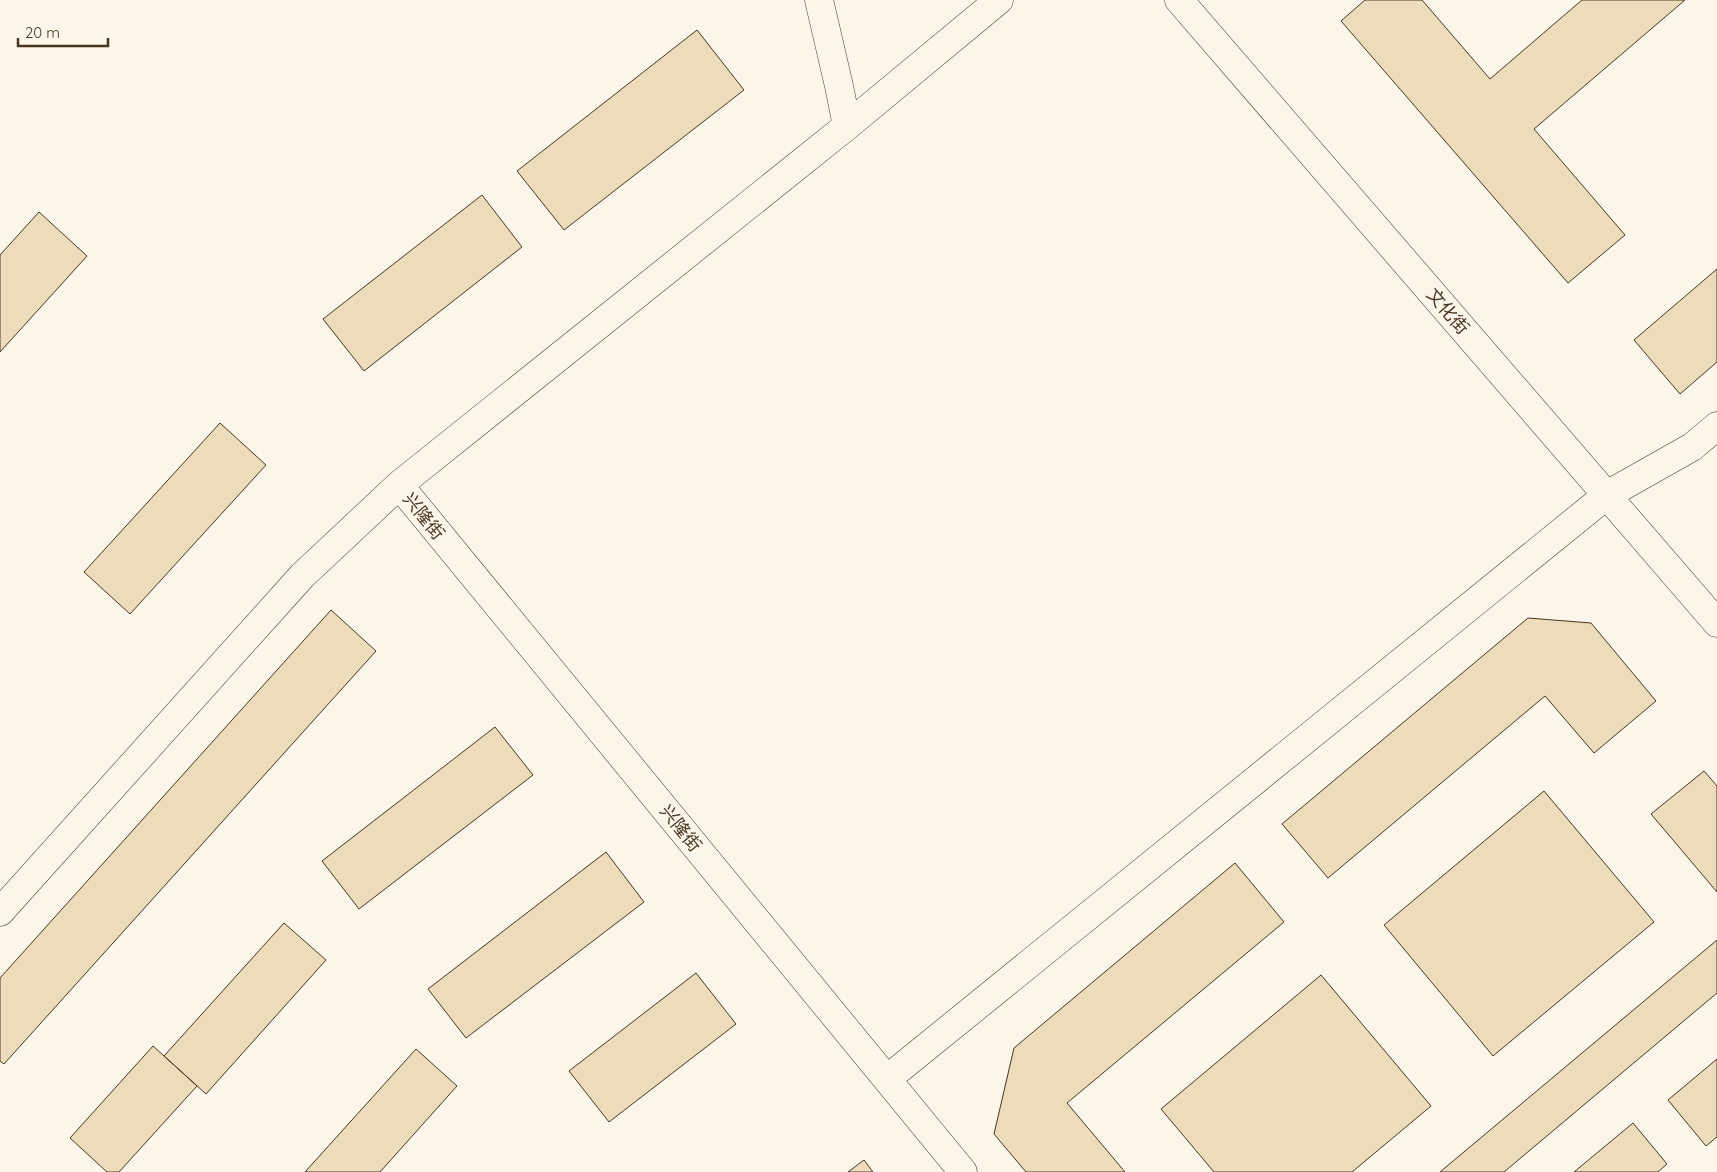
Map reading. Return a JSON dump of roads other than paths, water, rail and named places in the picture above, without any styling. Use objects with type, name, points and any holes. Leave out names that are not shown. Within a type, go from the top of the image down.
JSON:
[{"type":"street","points":[[819,0],[839,86],[846,126]]},
{"type":"street","points":[[0,912],[302,576],[399,485],[846,126],[999,0]]},
{"type":"street","name":"文化街","points":[[1179,0],[1717,623]]},
{"type":"street","points":[[887,1079],[1607,494],[1692,447],[1717,426]]},
{"type":"street","name":"兴隆街","points":[[399,485],[963,1172]]}]
